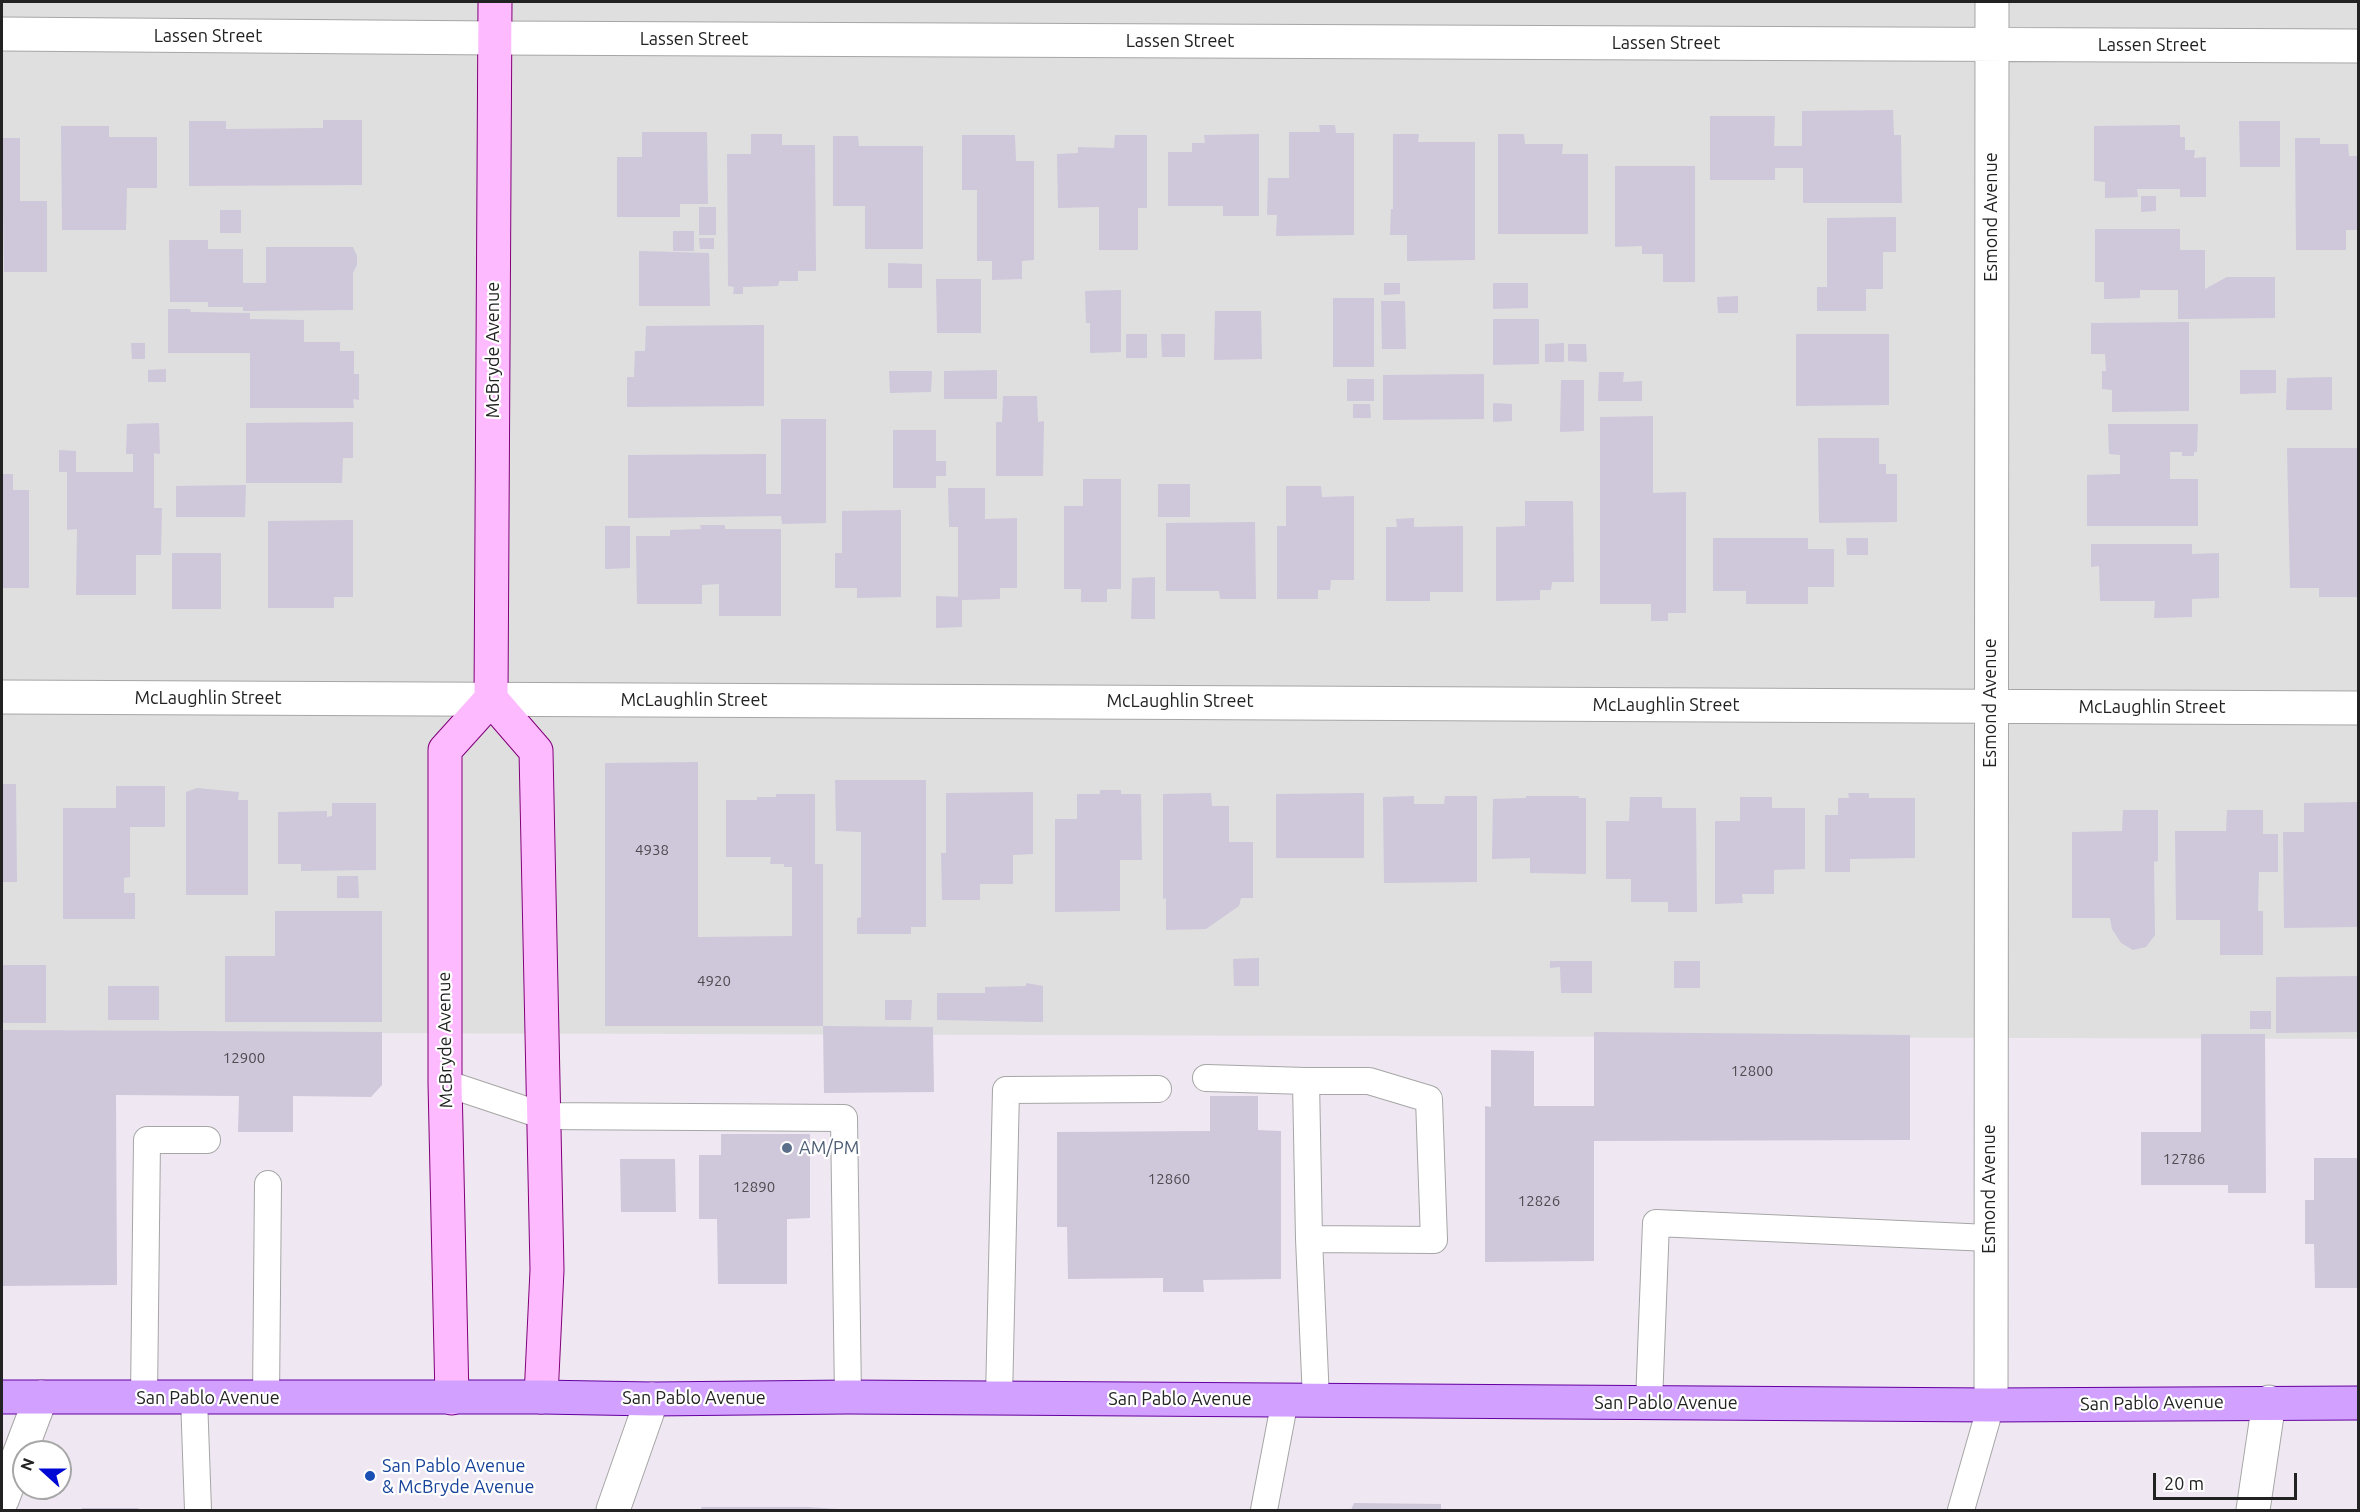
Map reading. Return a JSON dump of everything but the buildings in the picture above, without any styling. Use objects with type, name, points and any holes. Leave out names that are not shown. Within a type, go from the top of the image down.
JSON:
[{"type":"main road","name":"McBryde Avenue","points":[[452,1398],[445,1083],[446,750],[491,699],[495,2]]},
{"type":"main road","points":[[491,699],[536,751],[547,1270],[541,1397]]},
{"type":"main road","name":"San Pablo Avenue","points":[[2,1397],[652,1399],[848,1397],[1990,1405],[2358,1403]]},
{"type":"street","name":"Esmond Avenue","points":[[1990,1405],[1992,2]]},
{"type":"street","name":"Lassen Street","points":[[2,34],[2358,46]]},
{"type":"street","name":"McLaughlin Street","points":[[2,697],[2358,708]]},
{"type":"street","points":[[2,1500],[41,1397]]},
{"type":"street","points":[[613,1510],[652,1399]]},
{"type":"street","points":[[2253,1510],[2269,1402]]},
{"type":"lane","points":[[1206,1078],[1369,1081],[1429,1099],[1434,1240],[1309,1239]]},
{"type":"lane","points":[[1264,1510],[1300,1400],[1309,1239],[1306,1081]]},
{"type":"lane","points":[[445,1083],[544,1116],[844,1118],[848,1397]]},
{"type":"lane","points":[[999,1398],[1006,1090],[1158,1089]]},
{"type":"lane","points":[[144,1398],[147,1140],[207,1140]]},
{"type":"lane","points":[[266,1398],[268,1184]]},
{"type":"lane","points":[[1649,1402],[1656,1223],[1989,1238]]},
{"type":"lane","points":[[194,1398],[198,1510]]},
{"type":"lane","points":[[1961,1510],[1990,1405]]},
{"type":"shaded area","points":[[2,2],[2358,2],[2358,1039],[2,1032]]},
{"type":"place","name":"AM/PM","points":[[787,1148]]},
{"type":"place","name":"San Pablo Avenue & McBryde Avenue","points":[[370,1476]]}]
